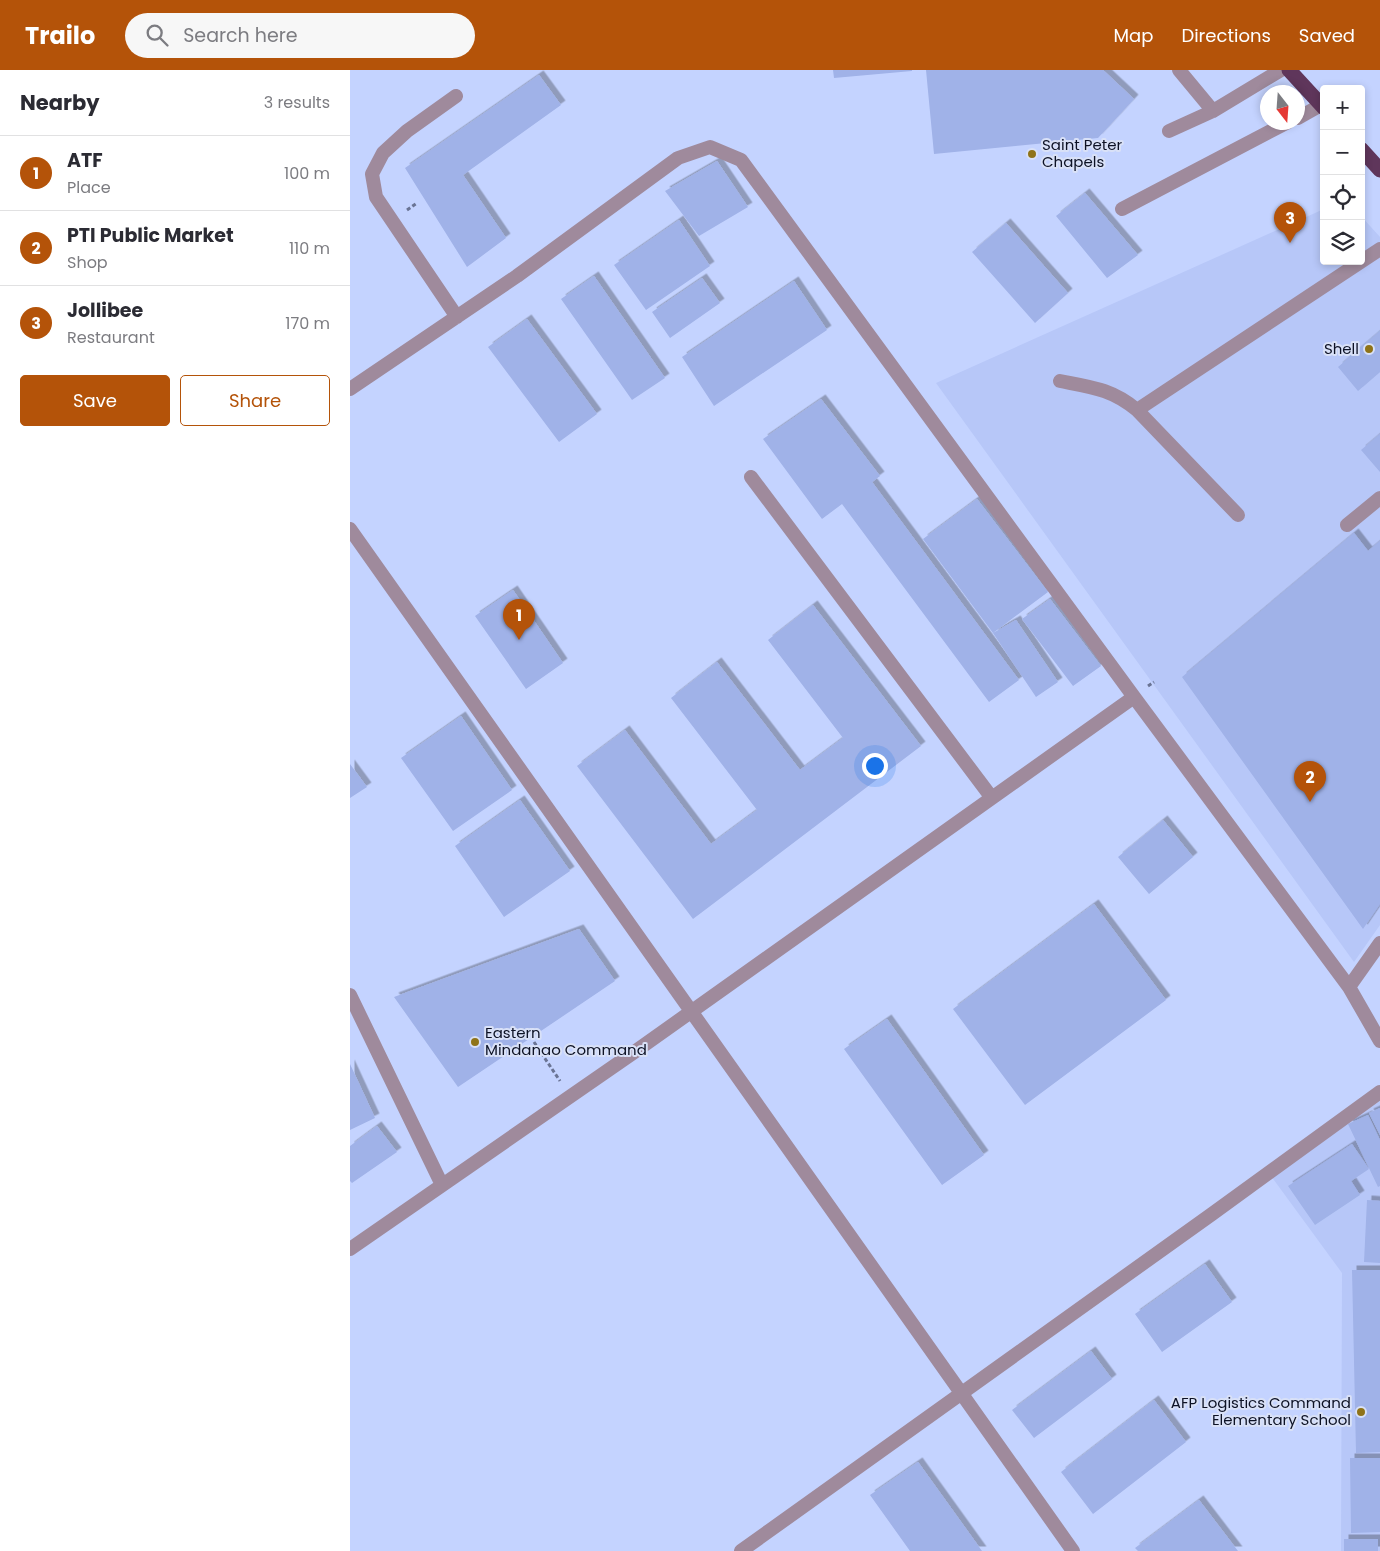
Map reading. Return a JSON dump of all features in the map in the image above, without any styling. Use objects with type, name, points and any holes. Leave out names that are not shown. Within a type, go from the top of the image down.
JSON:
[{"type":"highway","points":[[1292,71],[1320,105]]},
{"type":"highway","points":[[1365,153],[1380,170]]},
{"type":"lane","points":[[1179,70],[1213,111]]},
{"type":"lane","points":[[1169,131],[1292,71]]},
{"type":"lane","points":[[456,96],[407,131],[383,153],[372,174],[376,196],[457,317]]},
{"type":"lane","points":[[1305,115],[1320,108]]},
{"type":"lane","points":[[1122,209],[1273,130]]},
{"type":"lane","points":[[350,389],[517,276],[678,158],[710,147],[741,160],[1349,987],[1380,1042]]},
{"type":"lane","points":[[1137,410],[1380,249]]},
{"type":"lane","points":[[1060,380],[1103,390],[1123,398],[1238,514]]},
{"type":"lane","points":[[751,477],[992,798]]},
{"type":"lane","points":[[1347,525],[1380,498]]},
{"type":"lane","points":[[350,529],[1073,1551]]},
{"type":"lane","points":[[350,1249],[691,1011],[1134,697]]},
{"type":"lane","points":[[1349,987],[1380,944]]},
{"type":"lane","points":[[350,995],[442,1185]]},
{"type":"lane","points":[[741,1551],[1380,1092]]},
{"type":"path","points":[[534,1042],[570,1096]]},
{"type":"shaded area","points":[[1320,211],[1320,265],[1365,265],[1365,220],[1380,237],[1380,925],[1354,962],[936,383]]},
{"type":"shaded area","name":"AFP Logistics Command Elementary School","points":[[1380,1101],[1380,1551],[1341,1551],[1342,1273],[1271,1176]]},
{"type":"building","points":[[833,70],[912,70],[912,71],[834,78]]},
{"type":"building","points":[[926,70],[1103,70],[1134,99],[1098,138],[934,154]]},
{"type":"building","points":[[539,75],[561,105],[463,175],[506,238],[467,267],[405,168]]},
{"type":"building","points":[[717,161],[748,207],[699,236],[665,191]]},
{"type":"building","points":[[1085,193],[1138,255],[1107,278],[1056,216]]},
{"type":"building","points":[[679,220],[710,266],[646,310],[614,265]]},
{"type":"building","points":[[1006,223],[1068,293],[1035,323],[972,252]]},
{"type":"building","points":[[594,276],[665,378],[632,400],[561,299]]},
{"type":"building","points":[[702,278],[720,303],[670,338],[652,312]]},
{"type":"building","points":[[794,281],[827,330],[714,406],[682,357]]},
{"type":"building","points":[[527,319],[597,414],[559,442],[488,347]]},
{"type":"building","name":"Shell","points":[[1380,331],[1380,372],[1358,391],[1338,367]]},
{"type":"building","points":[[821,399],[880,476],[872,482],[1019,680],[989,702],[842,504],[822,519],[763,439]]},
{"type":"building","points":[[1380,434],[1380,472],[1361,450]]},
{"type":"building","points":[[977,499],[1048,592],[993,633],[923,539]]},
{"type":"building","points":[[1354,533],[1368,551],[1380,541],[1380,904],[1363,929],[1182,677]]},
{"type":"building","points":[[513,590],[563,663],[526,689],[475,616]]},
{"type":"building","points":[[1050,599],[1101,666],[1073,686],[1022,619]]},
{"type":"building","points":[[813,605],[921,746],[693,919],[577,766],[625,730],[711,844],[757,810],[671,698],[717,662],[800,770],[843,738],[768,640]]},
{"type":"building","points":[[1016,620],[1058,682],[1036,697],[993,633]]},
{"type":"building","points":[[461,716],[512,790],[453,831],[401,758]]},
{"type":"building","points":[[350,764],[367,787],[350,798]]},
{"type":"building","points":[[520,800],[570,871],[504,917],[455,846]]},
{"type":"building","points":[[1163,820],[1193,857],[1149,894],[1118,857]]},
{"type":"building","points":[[1094,904],[1166,1000],[1025,1105],[953,1009]]},
{"type":"building","name":"Eastern Mindanao Command","points":[[579,929],[615,981],[458,1087],[394,997]]},
{"type":"building","points":[[887,1019],[984,1155],[942,1185],[844,1049]]},
{"type":"building","points":[[350,1064],[375,1118],[350,1130]]},
{"type":"building","points":[[1380,1108],[1380,1135],[1369,1113]]},
{"type":"building","points":[[1368,1115],[1380,1140],[1380,1186],[1378,1187],[1348,1124]]},
{"type":"building","points":[[377,1126],[397,1152],[352,1183],[350,1181],[350,1146]]},
{"type":"building","points":[[1352,1144],[1369,1169],[1351,1181],[1360,1195],[1315,1225],[1288,1186]]},
{"type":"building","points":[[1367,1200],[1380,1201],[1380,1263],[1364,1262]]},
{"type":"building","points":[[1205,1264],[1232,1302],[1162,1352],[1135,1314]]},
{"type":"building","points":[[1352,1270],[1380,1270],[1380,1452],[1356,1453]]},
{"type":"building","points":[[1091,1351],[1112,1379],[1034,1438],[1012,1410]]},
{"type":"building","points":[[1154,1400],[1186,1442],[1093,1514],[1061,1472]]},
{"type":"building","points":[[1350,1458],[1380,1458],[1380,1532],[1351,1533]]},
{"type":"building","points":[[918,1462],[982,1551],[910,1551],[870,1495]]},
{"type":"building","points":[[1199,1500],[1238,1551],[1138,1551],[1135,1548]]},
{"type":"building","points":[[1344,1539],[1378,1539],[1378,1551],[1344,1551]]},
{"type":"place","name":"Saint Peter Chapels","points":[[1032,154]]},
{"type":"place","name":"Jollibee","points":[[1290,243]]},
{"type":"place","name":"Shell","points":[[1369,349]]},
{"type":"place","name":"ATF","points":[[519,640]]},
{"type":"place","name":"PTI Public Market","points":[[1310,802]]},
{"type":"place","name":"Eastern Mindanao Command","points":[[475,1042]]},
{"type":"place","name":"AFP Logistics Command Elementary School","points":[[1361,1412]]}]
